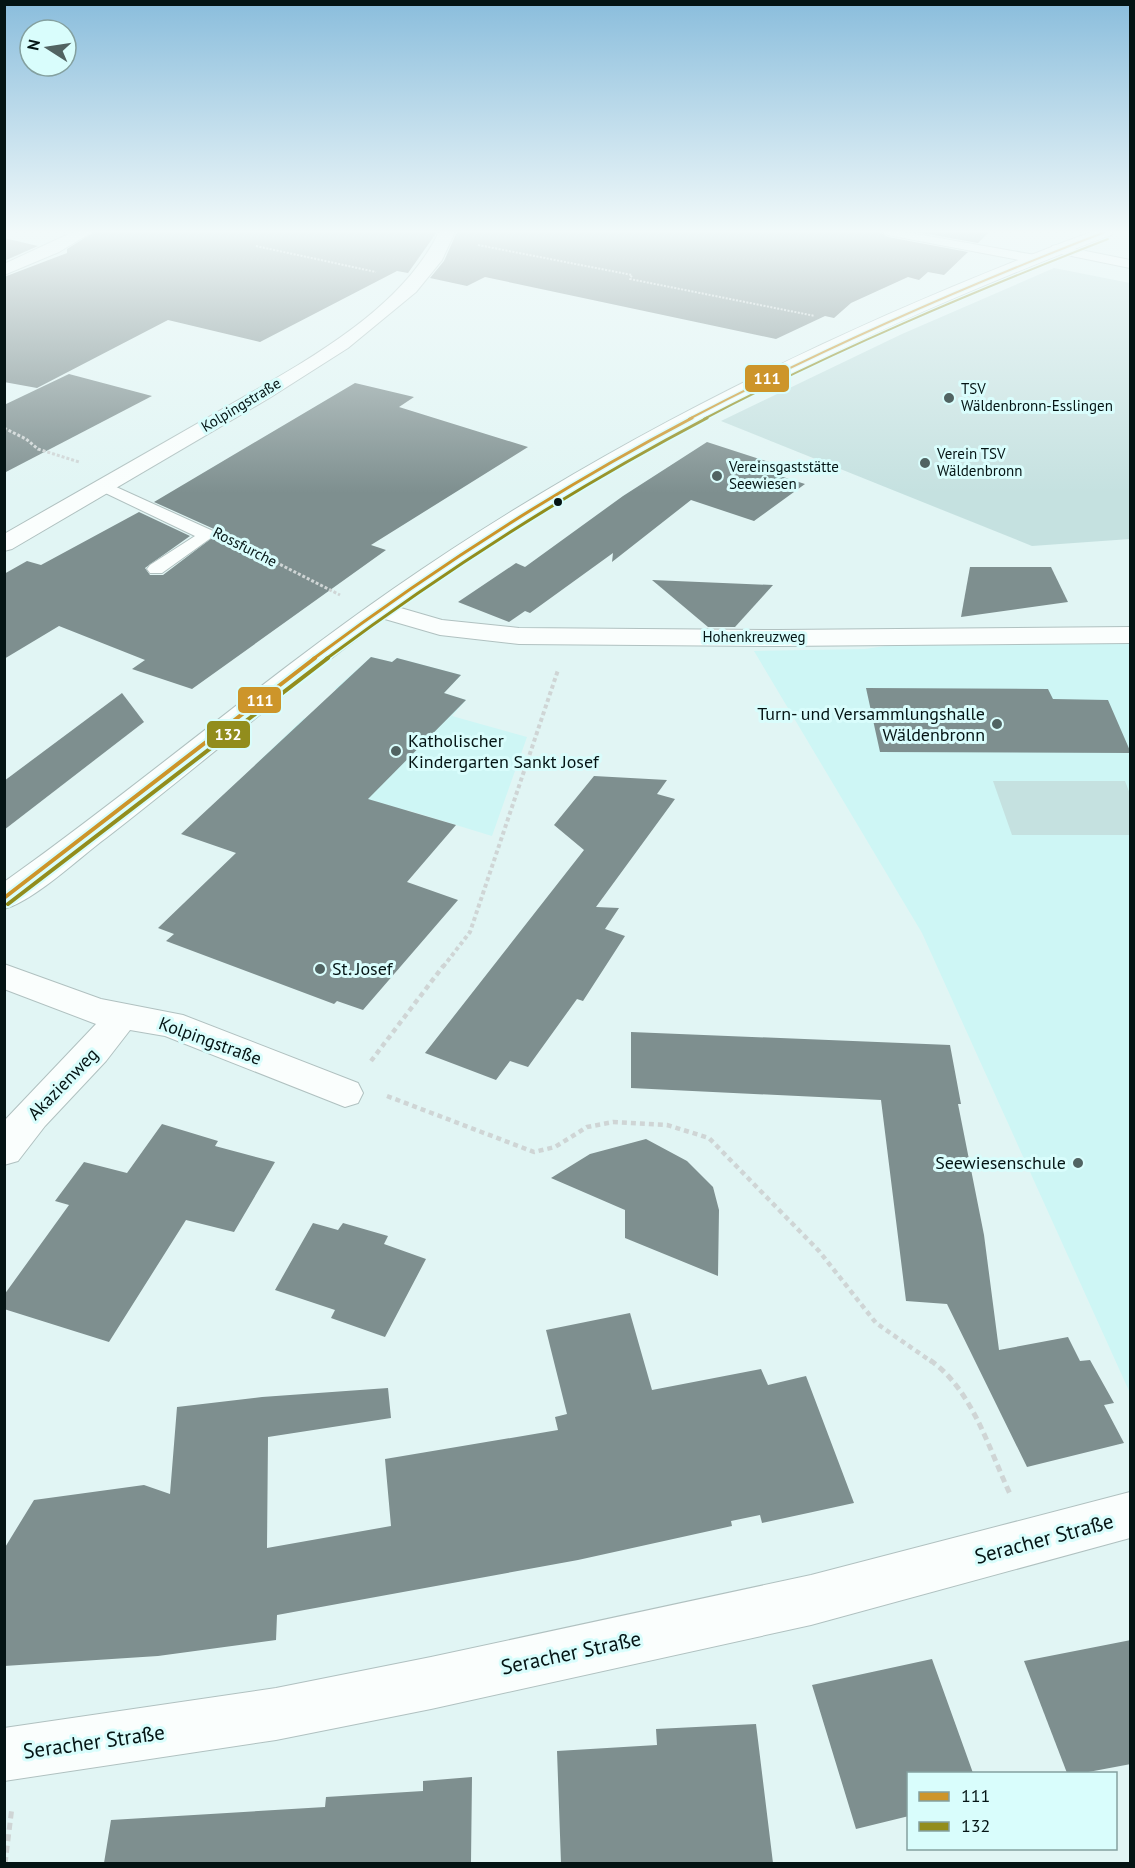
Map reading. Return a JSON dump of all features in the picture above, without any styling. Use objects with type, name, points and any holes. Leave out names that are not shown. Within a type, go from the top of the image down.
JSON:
[{"type":"street","name":"Kolpingstraße","points":[[4,544],[318,360],[373,319]]},
{"type":"street","points":[[4,898],[92,835],[312,660],[471,548],[688,416],[768,375],[889,319]]},
{"type":"street","name":"Hohenkreuzweg","points":[[380,610],[457,630],[566,637],[1131,635]]},
{"type":"street","name":"Kolpingstraße","points":[[4,976],[78,1005],[120,1017],[171,1024],[345,1093]]},
{"type":"street","name":"Akazienweg","points":[[4,1150],[28,1119],[105,1040],[120,1017]]},
{"type":"street","name":"Seracher Straße","points":[[4,1755],[276,1714],[431,1683],[811,1600],[1131,1515]]},
{"type":"lane","points":[[103,486],[207,535],[156,569]]},
{"type":"path","points":[[831,319],[870,327]]},
{"type":"path","points":[[4,428],[26,439],[38,449],[123,475]]},
{"type":"path","name":"Rossfurche","points":[[231,540],[340,595],[380,610]]},
{"type":"path","points":[[345,1093],[470,932],[562,658],[566,637]]},
{"type":"path","points":[[345,1093],[395,1098],[534,1152],[548,1151],[597,1123],[673,1126],[698,1132],[709,1138],[819,1251],[876,1323],[942,1369],[953,1380],[966,1400],[1032,1542]]},
{"type":"shaded area","name":"TSV Wäldenbronn-Esslingen","points":[[936,319],[1130,319],[1130,539],[1032,546],[721,421]]},
{"type":"shaded area","name":"Seewiesenschule","points":[[1130,642],[1130,1393],[922,933],[754,651],[865,649],[905,643]]},
{"type":"shaded area","name":"Katholischer Kindergarten Sankt Josef","points":[[371,657],[392,662],[397,658],[461,675],[444,693],[466,700],[452,716],[527,737],[492,836],[407,810],[377,843],[297,777],[256,764],[304,718],[308,720],[340,691],[335,689]]},
{"type":"shaded area","points":[[993,781],[1125,781],[1130,794],[1130,835],[1012,835]]},
{"type":"building","points":[[4,319],[304,319],[260,342],[168,320],[37,388],[4,382]]},
{"type":"building","points":[[683,319],[818,319],[776,339]]},
{"type":"building","points":[[69,374],[152,396],[4,473],[4,405]]},
{"type":"building","points":[[355,383],[414,397],[399,407],[528,447],[371,545],[386,550],[192,689],[132,669],[145,660],[59,626],[4,659],[4,574],[27,561],[41,565],[139,512],[190,536],[145,568],[150,575],[163,575],[217,534],[214,529],[154,502]]},
{"type":"building","points":[[707,442],[769,462],[758,469],[805,484],[754,521],[691,500],[612,562],[613,553],[530,613],[525,611],[509,622],[458,602],[516,563],[525,567],[623,496]]},
{"type":"building","points":[[970,567],[1051,567],[1068,602],[961,617]]},
{"type":"building","points":[[652,580],[773,585],[735,627],[708,627]]},
{"type":"building","points":[[371,657],[392,662],[397,658],[461,675],[444,693],[466,700],[368,799],[456,825],[407,882],[458,900],[363,1010],[337,1001],[334,1004],[166,941],[174,934],[158,928],[236,853],[181,834]]},
{"type":"building","name":"Turn- und Versammlungshalle Wäldenbronn","points":[[866,688],[1048,689],[1053,699],[1108,700],[1131,753],[880,752]]},
{"type":"building","points":[[122,693],[144,722],[4,830],[4,781]]},
{"type":"building","points":[[594,776],[667,780],[657,794],[675,799],[596,907],[619,908],[605,929],[625,936],[583,1001],[577,999],[528,1067],[510,1061],[496,1080],[425,1053],[584,850],[554,825]]},
{"type":"building","points":[[631,1032],[950,1045],[961,1104],[958,1104],[984,1235],[999,1350],[1068,1337],[1080,1361],[1090,1360],[1114,1403],[1104,1405],[1124,1443],[1027,1467],[947,1304],[906,1301],[881,1100],[631,1088]]},
{"type":"building","points":[[162,1124],[218,1141],[215,1146],[275,1162],[234,1232],[186,1220],[109,1342],[4,1309],[4,1295],[69,1205],[55,1201],[84,1162],[127,1173]]},
{"type":"building","points":[[646,1139],[687,1161],[713,1187],[719,1210],[718,1276],[625,1238],[625,1210],[551,1178],[590,1154]]},
{"type":"building","points":[[313,1223],[338,1230],[343,1223],[388,1236],[384,1244],[426,1259],[385,1337],[331,1318],[335,1310],[275,1290]]},
{"type":"building","points":[[630,1313],[652,1390],[761,1369],[768,1385],[806,1376],[854,1503],[762,1523],[760,1515],[731,1521],[732,1526],[578,1560],[277,1615],[276,1640],[158,1656],[4,1666],[4,1549],[34,1500],[144,1485],[170,1494],[177,1407],[262,1397],[388,1388],[391,1418],[268,1437],[267,1548],[391,1526],[385,1459],[558,1430],[555,1417],[567,1414],[546,1330]]},
{"type":"building","points":[[1131,1640],[1131,1764],[1088,1772],[1067,1772],[1024,1661]]},
{"type":"building","points":[[932,1659],[973,1772],[907,1772],[907,1816],[856,1829],[812,1685]]},
{"type":"building","points":[[756,1724],[773,1863],[561,1863],[557,1751],[657,1745],[656,1729]]},
{"type":"building","points":[[472,1777],[471,1863],[104,1863],[111,1820],[325,1807],[326,1797],[423,1791],[423,1781]]},
{"type":"transit line","name":"111","points":[[4,898],[55,861],[351,630],[485,539],[569,486],[655,437],[742,391],[892,319]]},
{"type":"transit line","name":"132","points":[[8,904],[355,637],[488,545],[572,493],[658,444],[745,398],[910,319]]},
{"type":"place","name":"TSV Wäldenbronn-Esslingen","points":[[949,398]]},
{"type":"place","name":"Verein TSV Wäldenbronn","points":[[925,463]]},
{"type":"place","name":"Vereinsgaststätte Seewiesen","points":[[717,476]]},
{"type":"place","name":"Turn- und Versammlungshalle Wäldenbronn","points":[[997,724]]},
{"type":"place","name":"Katholischer Kindergarten Sankt Josef","points":[[396,751]]},
{"type":"place","name":"St. Josef","points":[[320,969]]},
{"type":"place","name":"Seewiesenschule","points":[[1078,1163]]}]
